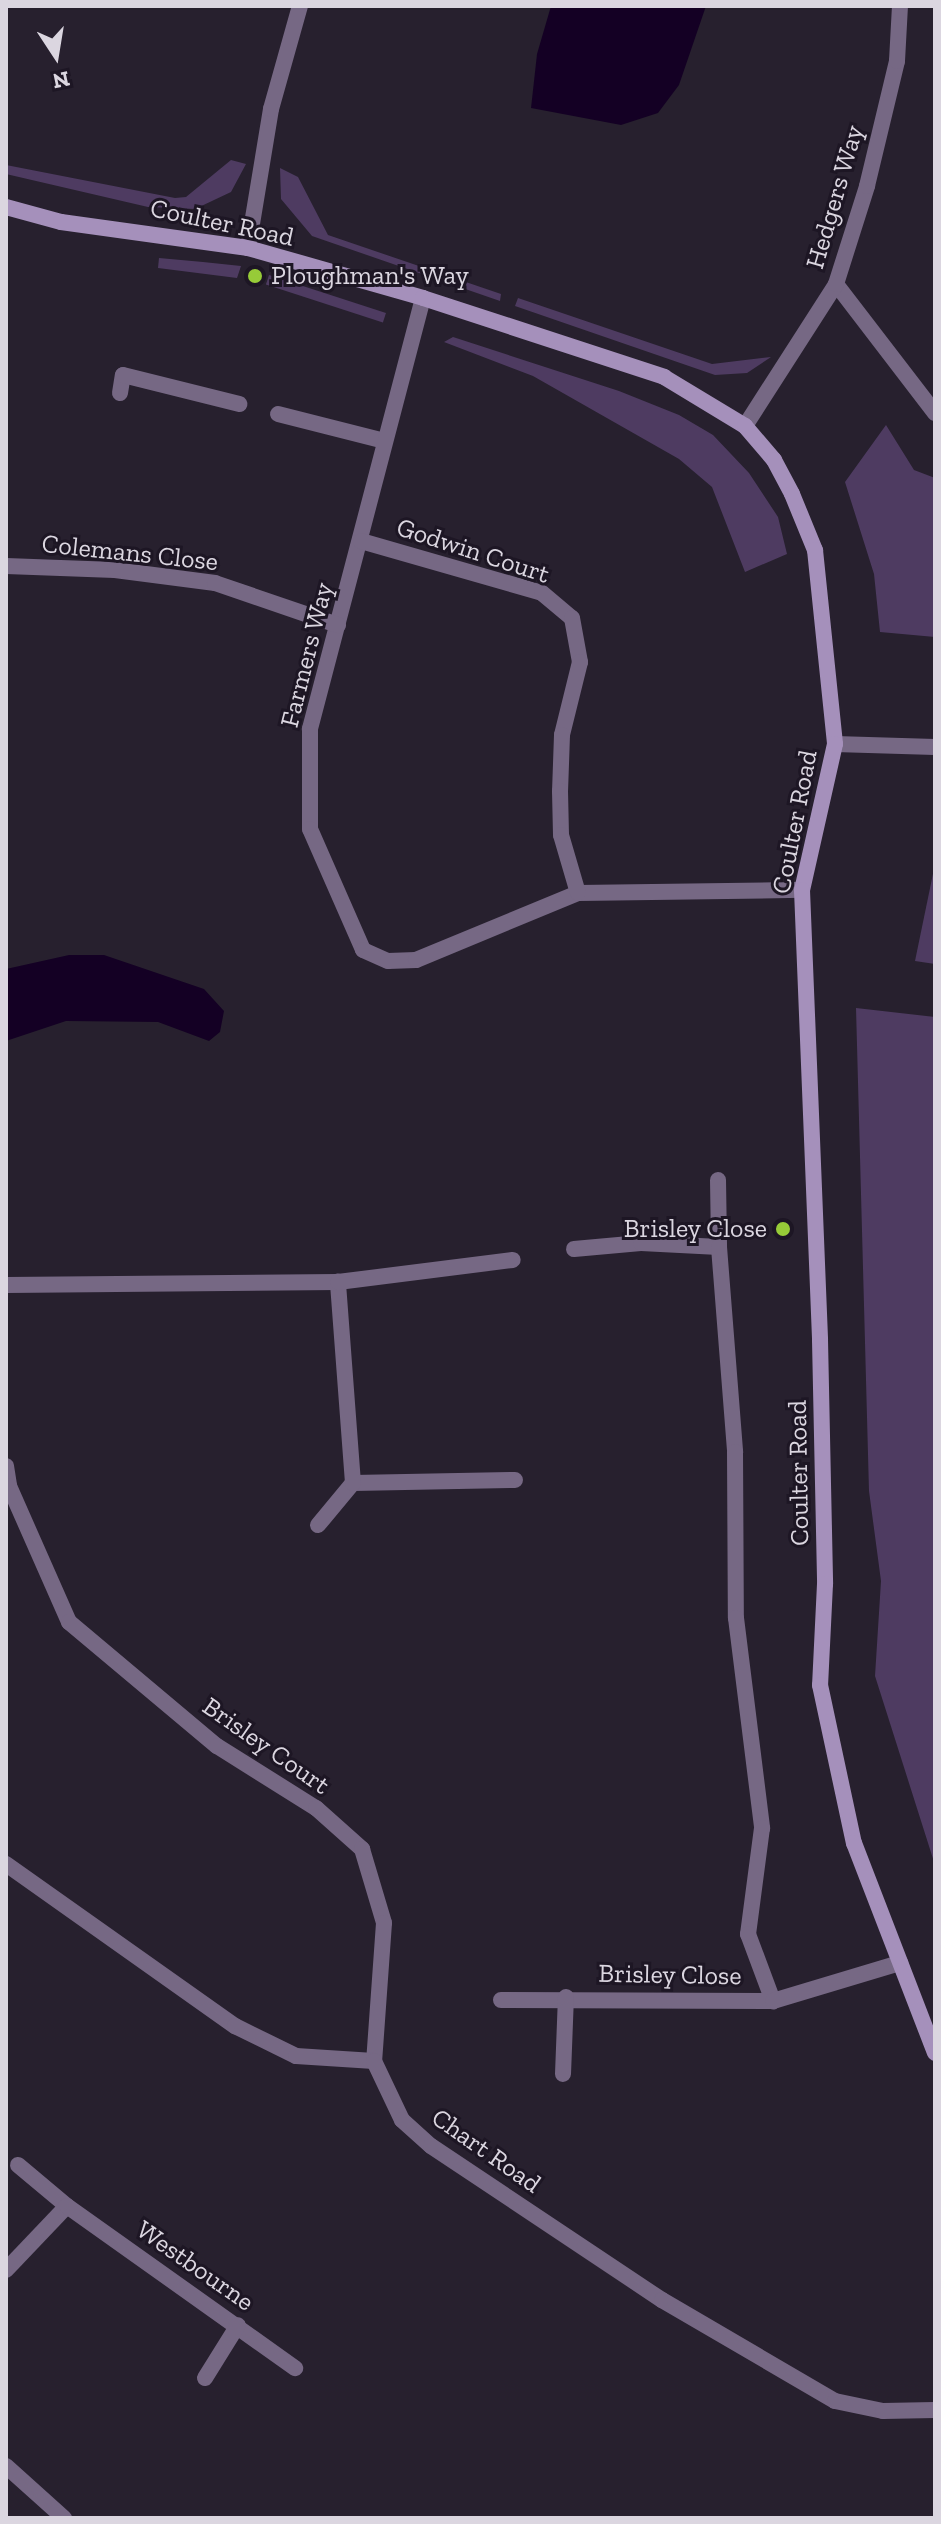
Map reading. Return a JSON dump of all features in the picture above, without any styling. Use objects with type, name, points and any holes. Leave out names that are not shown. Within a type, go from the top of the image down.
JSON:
[{"type":"street","points":[[248,248],[271,109],[300,6]]},
{"type":"street","name":"Hedgers Way","points":[[745,426],[836,284],[867,186],[897,61],[900,6]]},
{"type":"street","name":"Coulter Road","points":[[6,207],[61,222],[248,248],[423,298],[664,377],[745,426],[774,460],[815,550],[835,744],[802,890],[821,1386],[825,1584],[820,1685],[854,1843],[935,2053]]},
{"type":"street","points":[[836,284],[935,413]]},
{"type":"street","name":"Farmers Way","points":[[423,298],[310,729],[310,829],[363,950],[388,961],[416,960],[578,893],[802,890]]},
{"type":"street","points":[[120,393],[123,375],[239,404]]},
{"type":"street","points":[[278,414],[385,441]]},
{"type":"street","name":"Godwin Court","points":[[361,541],[542,593],[572,618],[580,662],[562,735],[560,791],[561,835],[578,893]]},
{"type":"street","name":"Colemans Close","points":[[6,566],[115,570],[215,583],[338,625]]},
{"type":"street","points":[[835,744],[935,747]]},
{"type":"street","name":"Brisley Close","points":[[718,1180],[719,1247],[735,1452],[736,1618],[762,1828],[748,1934],[773,2001]]},
{"type":"street","points":[[574,1249],[641,1243],[719,1247]]},
{"type":"street","points":[[6,1285],[338,1282],[513,1260]]},
{"type":"street","points":[[318,1525],[353,1483],[338,1282]]},
{"type":"street","name":"Brisley Court","points":[[6,1466],[9,1486],[69,1622],[217,1746],[316,1808],[362,1849],[384,1923],[374,2061]]},
{"type":"street","points":[[353,1483],[515,1480]]},
{"type":"street","points":[[6,1864],[235,2026],[296,2056],[374,2061]]},
{"type":"street","name":"Brisley Close","points":[[501,2000],[566,1997],[773,2001],[900,1963]]},
{"type":"street","name":"Brisley Close","points":[[563,2074],[566,1997]]},
{"type":"street","name":"Chart Road","points":[[374,2061],[402,2120],[431,2146],[662,2300],[835,2401],[883,2411],[935,2410]]},
{"type":"street","name":"Westbourne","points":[[18,2165],[67,2206],[295,2368]]},
{"type":"street","points":[[6,2270],[67,2206]]},
{"type":"street","points":[[205,2378],[238,2325]]},
{"type":"street","points":[[6,2466],[64,2518]]},
{"type":"shaded area","points":[[551,6],[706,6],[679,85],[658,113],[621,125],[531,108],[537,54]]},
{"type":"shaded area","points":[[231,160],[246,164],[231,192],[195,209],[148,207],[6,174],[6,165],[175,198],[186,197]]},
{"type":"shaded area","points":[[280,168],[298,177],[328,235],[501,294],[500,301],[312,236],[281,199]]},
{"type":"shaded area","points":[[159,258],[241,266],[237,278],[158,268]]},
{"type":"shaded area","points":[[269,275],[386,313],[383,323],[266,285]]},
{"type":"shaded area","points":[[518,298],[712,364],[771,357],[747,373],[715,375],[515,306]]},
{"type":"shaded area","points":[[453,337],[619,391],[679,415],[713,435],[749,473],[778,517],[787,554],[745,572],[712,487],[679,459],[533,376],[444,342]]},
{"type":"shaded area","points":[[886,425],[914,470],[935,478],[935,637],[880,632],[874,574],[845,482]]},
{"type":"shaded area","points":[[935,864],[935,964],[915,961]]},
{"type":"shaded area","points":[[69,955],[104,955],[204,989],[224,1011],[220,1032],[209,1041],[158,1022],[66,1021],[6,1041],[6,969]]},
{"type":"shaded area","points":[[856,1008],[935,1017],[935,1865],[875,1676],[881,1581],[869,1491]]},
{"type":"place","name":"Ploughman's Way","points":[[255,276]]},
{"type":"place","name":"Brisley Close","points":[[783,1229]]}]
